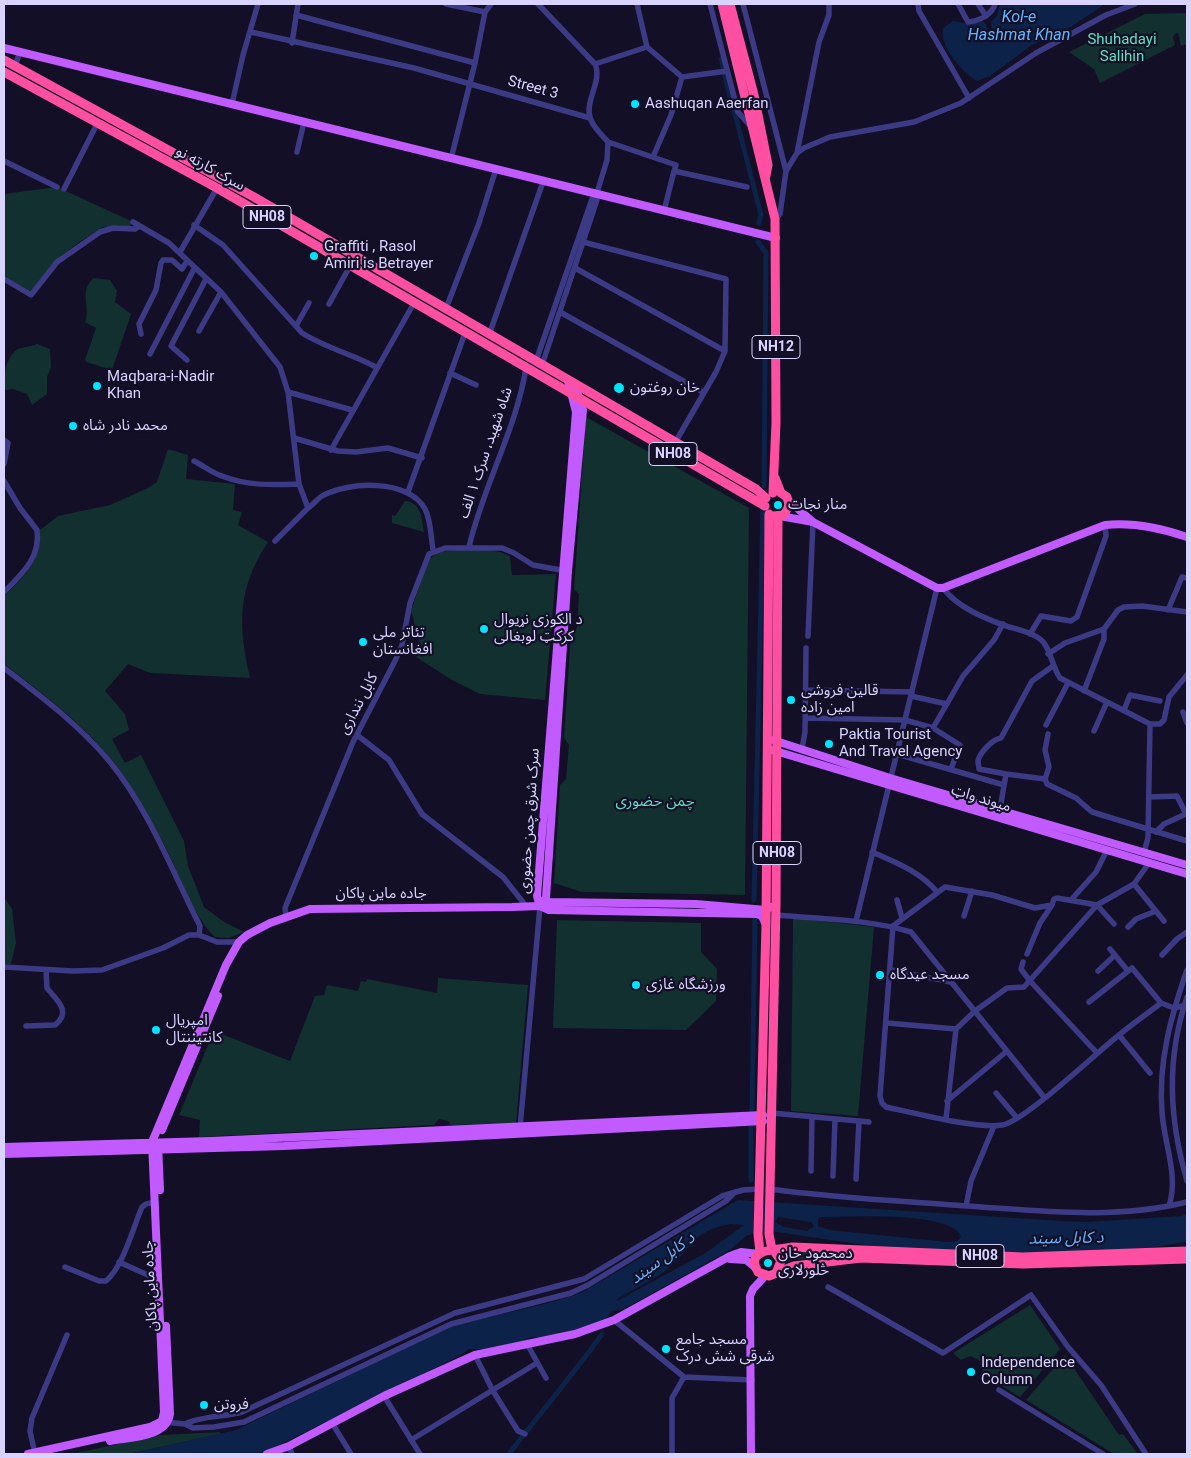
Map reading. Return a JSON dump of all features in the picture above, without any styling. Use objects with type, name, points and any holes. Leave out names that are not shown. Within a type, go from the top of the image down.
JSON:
[{"type":"highway","name":"NH12","points":[[722,4],[754,130],[761,166],[766,176],[775,219],[776,414],[773,505]]},
{"type":"highway","name":"NH12","points":[[730,4],[754,96],[768,165],[766,176]]},
{"type":"highway","name":"سرک کارته نو","points":[[4,60],[254,198],[572,383],[676,441],[756,489],[773,505]]},
{"type":"highway","name":"سرک کارته نو","points":[[4,72],[217,188],[581,401],[773,505]]},
{"type":"highway","points":[[788,501],[787,512],[773,505],[788,501]]},
{"type":"highway","name":"NH08","points":[[770,1275],[781,1261],[773,1251],[769,1234],[770,1189],[766,1116],[765,960],[773,505]]},
{"type":"highway","name":"NH08","points":[[756,1268],[755,1260],[760,1253],[758,1234],[759,1189],[766,1116],[776,956],[778,746],[773,505]]},
{"type":"highway","points":[[765,960],[776,956]]},
{"type":"highway","name":"NH08","points":[[760,1253],[793,1247],[1023,1257],[1187,1251]]},
{"type":"highway","name":"NH08","points":[[770,1275],[794,1266],[861,1258],[1023,1264],[1187,1258]]},
{"type":"highway","points":[[756,1268],[770,1275]]},
{"type":"main road","points":[[4,48],[496,169],[596,196],[776,238]]},
{"type":"main road","points":[[572,383],[581,401]]},
{"type":"main road","name":"سرک شرق چمن حضوری","points":[[540,906],[546,898],[576,412],[571,395],[572,383]]},
{"type":"main road","name":"سرک شرق چمن حضوری","points":[[566,571],[583,410],[581,401]]},
{"type":"main road","points":[[788,501],[813,522]]},
{"type":"main road","points":[[773,505],[813,522],[940,588],[1105,525],[1146,526],[1187,537]]},
{"type":"main road","name":"میوند واټ","points":[[768,740],[778,746],[889,782],[1187,874]]},
{"type":"main road","name":"میوند واټ","points":[[768,750],[778,746],[802,749],[889,782],[1000,809],[1187,865]]},
{"type":"main road","points":[[540,906],[549,902],[696,904],[766,910],[776,905]]},
{"type":"main road","points":[[540,906],[549,910],[757,914],[762,916],[766,924]]},
{"type":"main road","name":"جاده ماین پاکان","points":[[165,1422],[170,1414],[169,1380],[155,1145],[194,1040],[226,965],[237,946],[247,935],[286,916],[310,909],[340,907],[540,906]]},
{"type":"main road","points":[[4,1154],[766,1116]]},
{"type":"main road","points":[[4,1147],[155,1145]]},
{"type":"main road","points":[[47,1454],[152,1432],[164,1427],[155,1145]]},
{"type":"main road","points":[[267,1454],[289,1446],[384,1396],[475,1355],[575,1334],[614,1320],[656,1295],[742,1252],[760,1253]]},
{"type":"main road","points":[[721,1262],[742,1259],[756,1268]]},
{"type":"main road","points":[[751,1454],[752,1350],[749,1332],[751,1294],[770,1275]]},
{"type":"main road","points":[[32,1454],[165,1422]]},
{"type":"street","points":[[232,104],[243,55],[258,4]]},
{"type":"street","points":[[292,43],[298,4]]},
{"type":"street","points":[[446,4],[485,12]]},
{"type":"street","points":[[451,159],[475,63],[485,12],[491,4]]},
{"type":"street","points":[[538,4],[595,64],[597,74],[590,118],[608,142],[676,165],[664,211]]},
{"type":"street","points":[[637,4],[647,47],[682,77],[726,71]]},
{"type":"street","points":[[710,4],[738,112],[754,130]]},
{"type":"street","points":[[743,4],[786,171],[780,214],[775,219]]},
{"type":"street","points":[[786,171],[797,153],[819,42],[829,16],[829,4]]},
{"type":"street","points":[[918,4],[919,11],[969,98]]},
{"type":"street","points":[[958,4],[966,21],[972,22],[993,11],[995,4]]},
{"type":"street","points":[[978,4],[986,16]]},
{"type":"street","points":[[797,153],[813,143],[830,138],[914,122],[969,98],[1036,53],[1106,15],[1135,4]]},
{"type":"street","points":[[296,15],[475,63]]},
{"type":"street","name":"Street 3","points":[[251,32],[292,43],[414,68],[590,118]]},
{"type":"street","points":[[595,64],[647,47]]},
{"type":"street","points":[[15,66],[20,52]]},
{"type":"street","points":[[653,157],[671,115],[682,77]]},
{"type":"street","points":[[64,190],[98,122]]},
{"type":"street","points":[[297,152],[304,122]]},
{"type":"street","points":[[539,363],[560,312],[597,200],[596,196],[607,160],[608,142]]},
{"type":"street","points":[[4,161],[57,187]]},
{"type":"street","points":[[446,310],[479,223],[496,169]]},
{"type":"street","points":[[674,170],[747,188]]},
{"type":"street","points":[[489,335],[543,182]]},
{"type":"street","points":[[180,252],[217,188]]},
{"type":"street","points":[[539,363],[592,199],[596,196]]},
{"type":"street","points":[[133,222],[169,243],[180,252],[194,269],[221,292],[280,367],[288,392],[299,484],[308,508]]},
{"type":"street","points":[[194,225],[223,244],[302,333],[319,343],[376,367]]},
{"type":"street","points":[[4,279],[31,295],[57,262],[100,232],[113,228],[135,228],[139,226]]},
{"type":"street","points":[[583,242],[726,279],[725,351],[716,372],[676,441]]},
{"type":"street","points":[[141,334],[139,324],[156,290],[160,263],[163,260],[172,260],[182,269],[187,261]]},
{"type":"street","points":[[329,304],[350,266]]},
{"type":"street","points":[[575,268],[725,351]]},
{"type":"street","points":[[150,354],[194,269]]},
{"type":"street","points":[[186,360],[171,346],[206,279]]},
{"type":"street","points":[[199,331],[221,292]]},
{"type":"street","points":[[296,326],[309,303]]},
{"type":"street","points":[[330,450],[414,303]]},
{"type":"street","points":[[560,312],[703,392]]},
{"type":"street","points":[[408,492],[422,458],[465,333]]},
{"type":"street","name":"شاه شهید، سرک ۱ الف","points":[[469,546],[475,522],[518,399],[526,368]]},
{"type":"street","points":[[450,373],[476,384]]},
{"type":"street","points":[[288,392],[352,410]]},
{"type":"street","points":[[294,438],[330,450],[356,452],[388,448],[422,458]]},
{"type":"street","points":[[4,440],[8,443],[4,464]]},
{"type":"street","points":[[194,462],[220,476],[239,481],[265,486],[299,484]]},
{"type":"street","points":[[4,481],[20,508],[37,530],[33,558],[23,573],[4,592]]},
{"type":"street","points":[[275,540],[322,496],[343,489],[376,486],[408,492],[420,501],[426,511],[433,550],[469,546],[502,548],[533,565],[566,571]]},
{"type":"street","points":[[808,636],[813,522]]},
{"type":"street","points":[[1030,634],[1041,616],[1071,621],[1077,617],[1106,536],[1105,525]]},
{"type":"street","name":"کابل ننداری","points":[[286,916],[285,908],[357,735],[396,661],[402,645],[410,603],[424,561],[433,550]]},
{"type":"street","points":[[1168,610],[1182,577],[1187,578]]},
{"type":"street","points":[[856,922],[911,694],[940,588],[954,602],[1030,634],[1045,644],[1053,666],[1060,678],[1150,724],[1160,724],[1164,720],[1169,697],[1187,675]]},
{"type":"street","points":[[1048,654],[1065,643],[1104,629],[1118,610],[1124,607],[1137,606],[1187,612]]},
{"type":"street","points":[[934,728],[963,676],[994,640],[1003,624]]},
{"type":"street","points":[[1084,691],[1104,639],[1104,629]]},
{"type":"street","points":[[802,749],[806,718],[806,648]]},
{"type":"street","points":[[1045,779],[979,769],[978,763],[982,753],[996,739],[1001,738],[1032,681],[1053,666]]},
{"type":"street","points":[[4,668],[66,716],[89,738],[118,772],[172,864],[200,926],[200,935]]},
{"type":"street","points":[[1046,725],[1068,683]]},
{"type":"street","points":[[806,690],[911,694],[947,704]]},
{"type":"street","points":[[1124,710],[1130,695],[1160,701]]},
{"type":"street","points":[[1094,731],[1107,702]]},
{"type":"street","points":[[1183,712],[1187,723]]},
{"type":"street","points":[[806,718],[905,720],[934,728],[960,745],[951,769]]},
{"type":"street","points":[[1144,852],[1148,830],[1150,724]]},
{"type":"street","points":[[1048,734],[1045,750],[1049,767],[1045,779],[1047,784],[1076,798],[1092,812],[1187,841]]},
{"type":"street","points":[[357,735],[389,760],[422,814],[503,877],[526,906]]},
{"type":"street","points":[[897,754],[1004,785]]},
{"type":"street","points":[[1000,809],[1006,774]]},
{"type":"street","points":[[1149,797],[1176,796],[1186,814],[1164,824],[1156,832]]},
{"type":"street","points":[[1071,900],[1096,872],[1108,850]]},
{"type":"street","points":[[872,852],[906,868],[930,883],[937,892]]},
{"type":"street","points":[[946,1119],[956,1029],[975,1011],[1007,988],[1022,989],[1097,905],[1134,884],[1149,863]]},
{"type":"street","points":[[1134,884],[1164,920]]},
{"type":"street","points":[[1052,906],[1035,908],[972,891],[945,887],[893,926],[880,1096],[882,1103],[886,1107],[946,1119],[994,1126],[1005,1125],[1018,1118],[1161,1003]]},
{"type":"street","points":[[964,916],[972,891]]},
{"type":"street","points":[[1027,954],[1040,923],[1052,906],[1054,899],[1097,905],[1114,924]]},
{"type":"street","points":[[897,900],[902,918]]},
{"type":"street","points":[[520,1129],[540,906]]},
{"type":"street","points":[[1128,927],[1136,919],[1156,911]]},
{"type":"street","points":[[776,915],[893,926],[911,932],[1044,1097]]},
{"type":"street","points":[[1162,955],[1177,939],[1187,932]]},
{"type":"street","points":[[4,967],[46,970],[102,970],[131,961],[189,935],[200,935],[216,942],[237,946]]},
{"type":"street","points":[[1110,949],[1128,971]]},
{"type":"street","points":[[1098,971],[1115,955]]},
{"type":"street","points":[[1023,962],[1020,969],[1097,1053]]},
{"type":"street","points":[[1089,1002],[1132,968],[1161,1003],[1174,1008],[1186,1006]]},
{"type":"street","points":[[26,1026],[55,1025],[62,1014],[58,998],[47,988],[46,970]]},
{"type":"street","points":[[891,970],[951,982]]},
{"type":"street","points":[[1169,1206],[1174,1191],[1174,1181],[1164,1132],[1161,1082],[1164,1051],[1174,1008],[1187,970]]},
{"type":"street","points":[[1187,997],[1174,1054],[1172,1096],[1172,1116],[1186,1167],[1187,1181]]},
{"type":"street","points":[[887,1023],[956,1029]]},
{"type":"street","points":[[1119,1035],[1150,1073]]},
{"type":"street","points":[[947,1101],[1007,1051]]},
{"type":"street","points":[[996,1093],[1018,1118]]},
{"type":"street","points":[[766,1116],[812,1117],[869,1122]]},
{"type":"street","points":[[811,1171],[812,1117]]},
{"type":"street","points":[[833,1176],[835,1119]]},
{"type":"street","points":[[856,1180],[859,1121]]},
{"type":"street","points":[[966,1206],[971,1181],[994,1126]]},
{"type":"street","points":[[185,1424],[193,1420],[225,1418],[242,1412],[455,1313],[568,1285],[600,1270],[722,1196],[735,1192],[759,1189]]},
{"type":"street","points":[[770,1189],[833,1198],[1071,1214],[1142,1210],[1187,1202]]},
{"type":"street","points":[[165,1422],[202,1428],[244,1422],[451,1324],[571,1293],[604,1276],[726,1201],[735,1192]]},
{"type":"street","points":[[65,1267],[99,1281],[106,1281],[112,1276],[119,1262],[142,1207],[156,1202]]},
{"type":"street","points":[[119,1262],[150,1276],[159,1276]]},
{"type":"street","points":[[600,1270],[604,1276]]},
{"type":"street","points":[[828,1287],[943,1353],[1031,1295],[1068,1347],[1101,1385],[1146,1454]]},
{"type":"street","points":[[614,1320],[684,1377],[752,1380]]},
{"type":"street","points":[[32,1454],[30,1431],[32,1418],[67,1335]]},
{"type":"street","points":[[528,1344],[546,1378]]},
{"type":"street","points":[[475,1355],[493,1391],[518,1431],[525,1434]]},
{"type":"street","points":[[411,1440],[537,1363]]},
{"type":"street","points":[[672,1454],[672,1398],[684,1377]]},
{"type":"street","points":[[999,1390],[1103,1454]]},
{"type":"street","points":[[384,1396],[420,1454]]},
{"type":"street","points":[[332,1423],[351,1454]]},
{"type":"street","points":[[289,1446],[292,1454]]},
{"type":"green space","name":"Shuhadayi Salihin","points":[[1187,13],[1187,44],[1181,46],[1178,33],[1175,34],[1173,37],[1175,45],[1100,83],[1094,69],[1069,52],[1145,14]]},
{"type":"green space","points":[[57,187],[133,222],[130,226],[103,227],[81,241],[58,258],[30,292],[4,279],[4,194]]},
{"type":"green space","points":[[94,278],[110,280],[117,291],[115,302],[131,314],[112,370],[86,362],[85,360],[96,328],[85,322],[87,288]]},
{"type":"green space","points":[[37,344],[50,349],[51,367],[47,377],[47,394],[32,405],[27,394],[13,389],[6,390],[4,374],[14,352],[18,349]]},
{"type":"green space","name":"چمن حضوری","points":[[586,417],[749,508],[745,895],[582,892],[554,883],[560,785],[566,779],[569,745],[564,738],[571,632],[577,628],[579,594],[574,589]]},
{"type":"green space","points":[[168,449],[188,455],[186,479],[235,484],[233,510],[242,512],[238,525],[268,542],[250,576],[243,608],[243,641],[250,678],[150,673],[128,664],[105,691],[125,714],[129,730],[112,739],[125,763],[141,755],[184,841],[188,866],[204,907],[224,922],[244,932],[229,938],[215,937],[199,917],[162,841],[132,789],[112,760],[88,733],[4,664],[4,596],[30,567],[37,551],[40,530],[58,516],[110,505],[148,488],[157,482]]},
{"type":"green space","points":[[405,501],[414,504],[418,508],[424,532],[392,523],[392,515],[395,516]]},
{"type":"green space","name":"د الکوزی نړیوال کرکټ لوبغالی","points":[[488,550],[510,556],[512,575],[556,574],[545,700],[480,694],[452,680],[416,657],[420,644],[411,611],[428,561],[433,556],[447,551]]},
{"type":"green space","points":[[4,897],[12,909],[16,943],[11,964],[4,964]]},
{"type":"green space","points":[[793,918],[874,927],[858,1116],[791,1111]]},
{"type":"green space","name":"ورزشگاه غازی","points":[[557,920],[701,923],[701,952],[717,969],[716,1001],[686,1030],[553,1028]]},
{"type":"green space","points":[[438,978],[528,985],[516,1123],[451,1125],[448,1121],[439,1119],[434,1125],[199,1137],[200,1120],[179,1115],[214,1031],[290,1061],[315,996],[324,995],[327,985],[358,991],[361,981],[366,982],[367,979],[437,993]]},
{"type":"green space","points":[[789,1249],[855,1254],[785,1261],[784,1253],[789,1252]]},
{"type":"green space","points":[[1030,1305],[1060,1349],[1020,1397],[997,1383],[994,1380],[995,1377],[983,1372],[979,1360],[970,1356],[961,1360],[953,1353]]},
{"type":"green space","points":[[1065,1355],[1119,1435],[1123,1434],[1138,1454],[1114,1454],[1026,1400]]},
{"type":"green space","points":[[220,1432],[220,1434],[129,1454],[70,1454],[162,1435]]},
{"type":"water","name":"Kol-e Hashmat Khan","points":[[1000,4],[1105,4],[1071,27],[1032,45],[990,76],[977,81],[953,58],[945,43],[943,28],[953,21],[970,24],[983,21],[987,26],[987,32],[992,34],[991,22],[997,16]]},
{"type":"water","name":"د کابل سيند","points":[[738,1200],[1086,1222],[1182,1216],[1187,1213],[1187,1242],[1136,1250],[1042,1253],[906,1251],[763,1230],[746,1236],[730,1250],[624,1309],[612,1311],[606,1319],[554,1337],[532,1337],[521,1342],[486,1349],[469,1349],[461,1355],[265,1452],[254,1454],[129,1454],[236,1430],[451,1326],[549,1303],[581,1293]],"holes":[[[873,1216],[919,1219],[939,1222],[954,1228],[961,1237],[957,1241],[947,1242],[830,1230],[818,1226],[818,1219],[820,1217]],[[778,1217],[811,1222],[814,1226],[807,1231],[784,1227],[775,1222]],[[730,1224],[744,1225],[707,1252],[615,1302],[661,1274],[675,1263],[699,1236],[717,1227]]]},
{"type":"waterway","points":[[721,59],[730,97]]},
{"type":"waterway","points":[[733,106],[761,215],[759,223]]},
{"type":"waterway","points":[[758,242],[766,253],[764,486]]},
{"type":"waterway","points":[[754,900],[763,509]]},
{"type":"waterway","points":[[752,1113],[755,919]]},
{"type":"waterway","points":[[751,1127],[751,1180]]},
{"type":"waterway","points":[[509,1454],[602,1334]]},
{"type":"place","name":"Aashuqan Aaerfan","points":[[635,104]]},
{"type":"place","name":"Graffiti , Rasol Amiri is Betrayer","points":[[314,256]]},
{"type":"place","name":"Maqbara-i-Nadir Khan","points":[[97,386]]},
{"type":"place","name":"خان روغتون","points":[[619,388]]},
{"type":"place","name":"محمد نادر شاه","points":[[73,426]]},
{"type":"place","name":"منار نجات","points":[[778,505]]},
{"type":"place","name":"د الکوزی نړیوال کرکټ لوبغالی","points":[[484,629]]},
{"type":"place","name":"تئاتر ملی افغانستان","points":[[363,642]]},
{"type":"place","name":"قالین فروشی امین زاده","points":[[791,700]]},
{"type":"place","name":"Paktia Tourist And Travel Agency","points":[[829,744]]},
{"type":"place","name":"مسجد عیدگاه","points":[[880,975]]},
{"type":"place","name":"ورزشگاه غازی","points":[[636,985]]},
{"type":"place","name":"امپریال کانتیننتال","points":[[156,1030]]},
{"type":"place","name":"دمحمود خان څلورلاری","points":[[768,1263]]},
{"type":"place","name":"مسجد جامع شرقی شش درک","points":[[666,1349]]},
{"type":"place","name":"Independence Column","points":[[971,1372]]},
{"type":"place","name":"فروتن","points":[[204,1405]]}]
